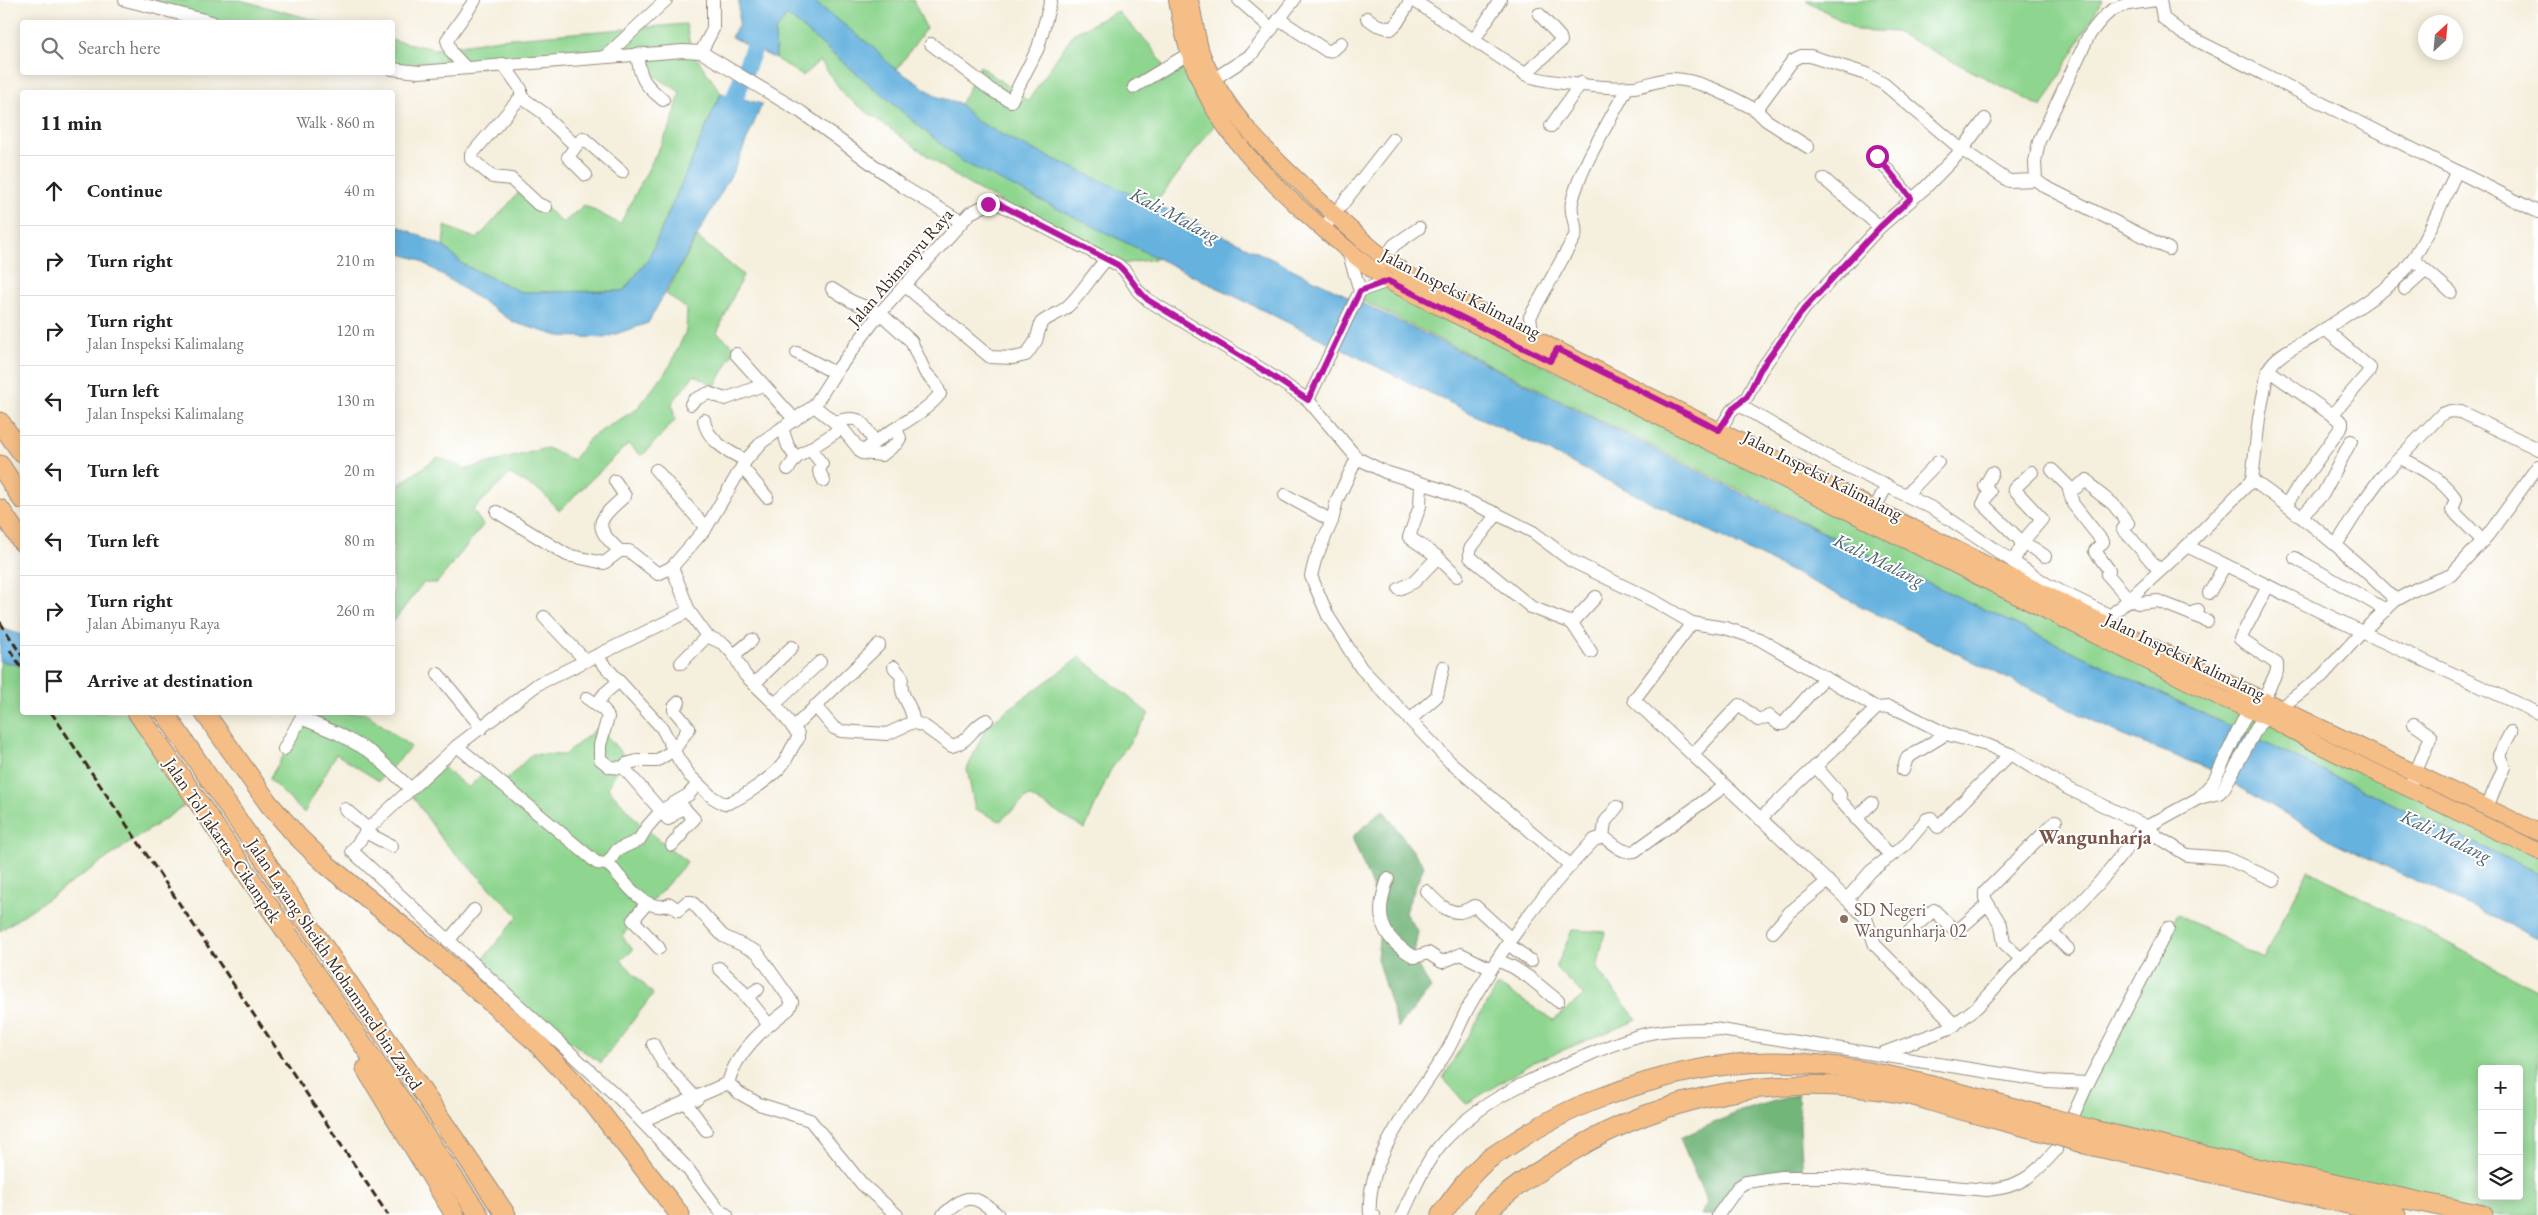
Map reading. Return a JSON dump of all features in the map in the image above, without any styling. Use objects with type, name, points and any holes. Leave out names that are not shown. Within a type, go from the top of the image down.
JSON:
[{"type":"highway","points":[[0,422],[20,450]]},
{"type":"highway","points":[[0,450],[20,481]]},
{"type":"highway","points":[[0,465],[20,496]]},
{"type":"highway","points":[[0,482],[20,513]]},
{"type":"highway","points":[[0,509],[20,539]]},
{"type":"highway","name":"Jalan Layang Sheikh Mohammed bin Zayed","points":[[166,715],[506,1215]]},
{"type":"highway","name":"Jalan Tol Jakarta–Cikampek","points":[[178,715],[513,1215]]},
{"type":"highway","points":[[206,715],[269,804],[296,836],[327,865],[435,953],[537,1042],[594,1103],[680,1215]]},
{"type":"highway","name":"Jalan Layang Sheikh Mohammed bin Zayed","points":[[145,716],[488,1215]]},
{"type":"highway","name":"Jalan Tol Jakarta–Cikampek","points":[[145,716],[479,1215]]},
{"type":"highway","points":[[359,1037],[364,1065],[455,1215]]},
{"type":"highway","points":[[1442,1215],[1456,1194],[1485,1162],[1537,1127],[1567,1110],[1629,1087],[1703,1068],[1773,1062],[1836,1067],[1904,1079],[2087,1136],[2396,1215]]},
{"type":"highway","points":[[1484,1215],[1522,1182],[1606,1132],[1658,1111],[1712,1095],[1746,1089],[1778,1086],[1852,1087],[1901,1093],[2048,1125]]},
{"type":"highway","points":[[2087,1136],[2252,1167],[2483,1215]]},
{"type":"main road","name":"Jalan Inspeksi Kalimalang","points":[[1177,0],[1188,54],[1208,83],[1268,152],[1383,258],[1418,280],[1533,337],[1553,355]]},
{"type":"main road","name":"Jalan Inspeksi Kalimalang","points":[[1190,0],[1208,83],[1221,123],[1256,164],[1323,229],[1382,277],[1553,355],[1716,436],[2262,723],[2408,788],[2538,851]]},
{"type":"main road","points":[[1256,164],[1268,152]]},
{"type":"main road","name":"Jalan Inspeksi Kalimalang","points":[[1716,436],[1875,508],[1972,557],[2107,620],[2263,700],[2538,832]]},
{"type":"street","points":[[125,0],[204,20]]},
{"type":"street","points":[[466,68],[451,52],[447,40],[475,0]]},
{"type":"street","points":[[606,56],[666,0]]},
{"type":"street","points":[[705,54],[712,32],[713,0]]},
{"type":"street","points":[[931,44],[991,90],[1011,100],[1038,48],[1051,0]]},
{"type":"street","points":[[1239,0],[1275,24],[1327,51],[1333,50],[1341,43]]},
{"type":"street","points":[[1208,83],[1252,55],[1294,0]]},
{"type":"street","points":[[1367,18],[1377,25],[1391,29],[1397,24],[1412,0],[1525,74],[1537,79],[1627,88],[1670,79],[1718,91],[1756,110],[1766,120],[1808,147]]},
{"type":"street","points":[[1474,40],[1500,0]]},
{"type":"street","points":[[2036,180],[2035,162],[2039,141],[2088,36],[2110,10],[2119,6],[2156,0]]},
{"type":"street","points":[[2160,0],[2163,18],[2182,33],[2538,212]]},
{"type":"street","points":[[1525,74],[1561,41],[1560,37],[1539,14]]},
{"type":"street","points":[[395,69],[411,72],[683,51],[705,54],[801,112],[902,186],[962,222]]},
{"type":"street","points":[[637,54],[639,72],[645,84],[663,100]]},
{"type":"street","points":[[1134,87],[1188,54]]},
{"type":"street","points":[[1756,110],[1793,60],[1801,56],[1810,56],[1866,74],[1884,84],[1962,150],[2009,181],[2036,180],[2044,186],[2169,249]]},
{"type":"street","points":[[502,64],[521,89],[521,96],[470,157],[493,177],[511,179],[538,204],[546,207]]},
{"type":"street","points":[[1550,126],[1581,83]]},
{"type":"street","points":[[1533,337],[1530,317],[1576,231],[1572,201],[1627,88]]},
{"type":"street","points":[[521,96],[545,114],[548,120],[576,146]]},
{"type":"street","points":[[1716,436],[1734,407],[1747,397],[1760,370],[1804,309],[1880,227],[1911,198],[1925,188],[1962,150],[1985,119]]},
{"type":"street","points":[[586,175],[568,157],[583,138],[622,172]]},
{"type":"street","points":[[1323,229],[1393,139]]},
{"type":"street","points":[[1877,156],[1911,198]]},
{"type":"street","points":[[1739,405],[1786,434],[1907,494],[1955,521],[2048,585],[2107,620],[2187,546],[2252,480],[2258,418],[2268,370],[2278,356],[2325,329],[2391,284],[2414,259],[2457,171]]},
{"type":"street","points":[[1824,179],[1880,227]]},
{"type":"street","name":"Jalan Abimanyu Raya","points":[[672,567],[706,528],[744,463],[762,442],[814,406],[835,373],[880,313],[904,285],[978,207],[997,203],[1107,259],[1125,272],[1138,291],[1148,300],[1263,370],[1308,400],[1357,458]]},
{"type":"street","points":[[1308,400],[1358,295],[1382,277],[1383,258],[1399,240],[1419,228]]},
{"type":"street","points":[[1348,251],[1358,295]]},
{"type":"street","points":[[904,285],[990,357],[1012,358],[1026,355],[1036,340],[1041,323],[1067,307],[1084,289],[1095,271],[1107,259]]},
{"type":"street","points":[[2414,259],[2425,271],[2452,292]]},
{"type":"street","points":[[2405,289],[2425,271]]},
{"type":"street","points":[[832,289],[851,301],[880,313],[910,342],[925,372],[936,384],[940,394],[896,429],[874,441],[862,453]]},
{"type":"street","points":[[2325,329],[2370,368],[2368,373],[2332,414]]},
{"type":"street","points":[[797,353],[835,373]]},
{"type":"street","points":[[736,354],[795,420]]},
{"type":"street","points":[[2268,370],[2342,422],[2342,426],[2286,504]]},
{"type":"street","points":[[691,404],[694,400],[709,394],[726,399],[763,384]]},
{"type":"street","points":[[814,406],[839,425],[862,453],[882,455],[897,444],[900,438],[896,429]]},
{"type":"street","points":[[2336,545],[2363,502],[2400,458],[2423,435],[2432,422],[2450,411],[2462,412],[2538,449]]},
{"type":"street","points":[[788,469],[796,458],[811,450],[839,425],[854,418],[862,421],[874,441]]},
{"type":"street","points":[[704,420],[708,433],[744,463],[767,497]]},
{"type":"street","points":[[782,428],[788,446],[796,458]]},
{"type":"street","points":[[2302,516],[2323,494],[2351,441]]},
{"type":"street","points":[[811,450],[822,464],[819,471],[824,481]]},
{"type":"street","points":[[1570,865],[1477,787],[1361,668],[1328,616],[1311,576],[1315,560],[1332,521],[1337,500],[1357,458],[1385,472],[1440,489],[1497,514],[1533,532],[1570,560],[1656,602],[1692,623],[1711,624],[1746,634],[1878,708],[1889,707],[1901,711],[1946,734],[1987,745],[2010,754],[2065,787],[2146,826],[2158,837],[2186,855],[2226,858],[2274,880]]},
{"type":"street","points":[[2400,458],[2423,468],[2439,480],[2456,499],[2452,510],[2483,541]]},
{"type":"street","points":[[1907,494],[1938,462]]},
{"type":"street","points":[[1880,1054],[1917,1042],[1955,1025],[1985,1000],[2021,959],[2051,932],[2110,870],[2146,826],[2199,798],[2219,784],[2262,723],[2322,676],[2362,632],[2396,600],[2418,588],[2451,575],[2483,541],[2538,466]]},
{"type":"street","points":[[656,470],[706,528]]},
{"type":"street","points":[[2052,470],[2071,491]]},
{"type":"street","points":[[2013,562],[2024,539],[2042,519],[2014,489],[2032,472]]},
{"type":"street","points":[[1992,473],[1985,486],[1990,492],[1983,504],[2019,539],[2022,545],[2033,548],[2045,556]]},
{"type":"street","points":[[2159,570],[2124,529],[2128,524],[2113,504],[2096,491],[2095,487],[2086,480],[2071,491],[2070,499],[2073,504],[2103,542],[2095,551],[2099,559],[2109,570],[2108,574],[2117,588],[2129,599],[2138,603],[2158,601],[2194,612],[2207,621]]},
{"type":"street","points":[[2252,480],[2302,516],[2396,600]]},
{"type":"street","points":[[615,481],[625,496],[603,518],[601,527],[603,536],[620,551]]},
{"type":"street","points":[[1421,484],[1420,506],[1409,537],[1438,557],[1457,576]]},
{"type":"street","points":[[1875,508],[1886,485]]},
{"type":"street","points":[[1285,494],[1332,521]]},
{"type":"street","points":[[497,512],[568,555],[579,559],[604,563],[620,551],[629,551],[658,574],[672,567],[689,611],[707,636],[724,644],[734,655],[745,675],[775,704],[798,734],[798,739],[789,750],[783,765],[762,783],[731,803],[724,804],[698,784],[679,760],[662,728],[618,682],[544,617]]},
{"type":"street","points":[[1497,514],[1470,549],[1470,557],[1530,607],[1572,623],[1590,652]]},
{"type":"street","points":[[1972,557],[1981,540]]},
{"type":"street","points":[[2187,546],[2362,632],[2538,713]]},
{"type":"street","points":[[1400,589],[1414,582],[1438,557]]},
{"type":"street","points":[[2295,558],[2386,610]]},
{"type":"street","points":[[2210,592],[2225,565]]},
{"type":"street","points":[[2263,700],[2277,671],[2277,664],[2240,638],[2268,586]]},
{"type":"street","points":[[1572,623],[1596,597]]},
{"type":"street","points":[[689,611],[538,684],[456,746],[410,788],[367,831],[353,848],[354,854],[642,1121],[687,1168],[718,1209],[726,1215]]},
{"type":"street","points":[[1692,623],[1634,700],[1866,918],[1875,945],[1955,1025]]},
{"type":"street","points":[[681,663],[707,636]]},
{"type":"street","points":[[734,655],[752,640]]},
{"type":"street","points":[[793,728],[879,645]]},
{"type":"street","points":[[754,684],[792,647]]},
{"type":"street","points":[[775,704],[820,662]]},
{"type":"street","points":[[894,667],[902,676],[900,685],[902,696],[913,712],[913,722]]},
{"type":"street","points":[[1411,719],[1437,696],[1443,667]]},
{"type":"street","points":[[438,674],[482,728]]},
{"type":"street","points":[[1693,754],[1739,705],[1758,720],[1769,716],[1779,724],[1783,724],[1825,677]]},
{"type":"street","points":[[618,682],[591,702],[604,710],[608,717],[600,745],[600,759],[610,767],[624,768],[668,819],[683,807],[694,819],[680,833],[681,835],[672,845]]},
{"type":"street","points":[[624,768],[626,764],[637,761],[656,761],[674,750],[678,741],[687,734],[689,728],[674,710],[674,707],[679,702]]},
{"type":"street","points":[[815,706],[834,728],[848,733],[887,734],[913,722],[924,726],[952,746],[967,740],[980,723],[987,720]]},
{"type":"street","points":[[1760,819],[1878,708]]},
{"type":"street","points":[[2219,784],[2246,714]]},
{"type":"street","points":[[284,749],[301,718],[339,734],[372,753],[410,788]]},
{"type":"street","points":[[2408,788],[2431,736],[2414,724]]},
{"type":"street","points":[[2486,807],[2502,772],[2504,766],[2499,755],[2511,732]]},
{"type":"street","points":[[1903,770],[1907,758],[1946,734]]},
{"type":"street","points":[[456,746],[597,863],[607,864],[647,903],[659,908],[670,904],[678,910],[687,902],[692,902],[723,936],[757,952],[792,1002],[789,1009],[769,1024],[741,1058],[733,1069],[728,1083],[692,1101],[642,1121]]},
{"type":"street","points":[[1847,899],[1870,871],[1905,845],[1929,818],[1938,827],[2010,754]]},
{"type":"street","points":[[1816,767],[1838,792],[1840,795],[1838,798],[1890,855]]},
{"type":"street","points":[[607,864],[617,850],[639,840],[647,827],[662,810],[688,795],[698,784]]},
{"type":"street","points":[[1603,837],[1622,851],[1627,853],[1635,851],[1725,786]]},
{"type":"street","points":[[1856,819],[1872,803]]},
{"type":"street","points":[[1603,837],[1605,822],[1617,807]]},
{"type":"street","points":[[345,809],[367,831],[392,846]]},
{"type":"street","points":[[2021,959],[2004,942],[2001,925],[1984,896],[1985,892],[2056,821]]},
{"type":"street","points":[[1370,1214],[1371,1193],[1393,1130],[1405,1116],[1452,1043],[1466,1012],[1494,964],[1570,865],[1594,840],[1603,837]]},
{"type":"street","points":[[1388,879],[1380,912],[1383,929],[1388,938],[1402,951],[1415,958],[1428,953],[1442,962],[1461,954],[1494,964],[1530,978],[1558,1001]]},
{"type":"street","points":[[1773,932],[1789,913],[1828,881]]},
{"type":"street","points":[[1426,890],[1440,905],[1451,911],[1462,911],[1475,906],[1509,942],[1531,961]]},
{"type":"street","points":[[647,903],[633,920],[660,948]]},
{"type":"street","points":[[1909,932],[1934,910],[1956,932],[1988,904]]},
{"type":"street","points":[[448,941],[474,910]]},
{"type":"street","points":[[2072,1118],[2088,1083],[2168,928]]},
{"type":"street","points":[[2051,932],[2068,949]]},
{"type":"street","points":[[719,968],[769,1024]]},
{"type":"street","points":[[746,997],[758,989]]},
{"type":"street","points":[[1402,1215],[1423,1172],[1441,1144],[1475,1112],[1531,1079],[1645,1034],[1682,1029],[1714,1029],[2048,1081],[2088,1083]]},
{"type":"street","points":[[1917,1042],[1921,1060]]},
{"type":"street","points":[[653,1044],[662,1063],[692,1101],[706,1130]]},
{"type":"street","points":[[728,1083],[739,1093],[759,1104],[810,1120],[862,1184],[897,1215]]},
{"type":"street","points":[[1718,1215],[1738,1187],[1746,1182],[1781,1176],[1836,1177],[1988,1190],[2003,1189],[2013,1187],[2026,1179],[2056,1150]]},
{"type":"street","points":[[943,1215],[957,1202],[966,1198],[974,1198],[983,1202],[998,1215]]},
{"type":"green space","points":[[138,0],[240,0],[315,20],[213,20]]},
{"type":"green space","points":[[793,0],[913,0],[926,28],[886,85]]},
{"type":"green space","points":[[1806,0],[2102,0],[2042,107],[1896,32],[1857,30]]},
{"type":"green space","points":[[1117,11],[1150,45],[1169,73],[1192,56],[1219,119],[1141,223],[953,119],[980,66],[1028,101],[1073,34]]},
{"type":"green space","points":[[787,14],[961,161],[1161,258],[1115,265],[961,180],[845,96],[820,60],[803,76],[776,59],[775,32]]},
{"type":"green space","points":[[686,24],[691,50],[721,93],[648,260],[623,291],[521,292],[464,265],[443,246],[445,226],[477,239],[523,188],[563,223],[584,205],[620,224],[672,123],[680,92],[652,74],[649,52],[426,72],[395,68],[395,41],[435,49],[499,39]]},
{"type":"green space","points":[[697,237],[743,275],[717,333],[736,348],[715,386],[694,375],[672,403],[675,420],[642,456],[628,444],[559,511],[543,493],[510,474],[473,510],[483,525],[437,583],[423,583],[395,619],[395,488],[438,457],[466,469],[547,448],[573,460],[591,437],[637,409],[670,366],[686,331],[687,309],[666,294]]},
{"type":"green space","points":[[1377,284],[2538,851],[2538,873],[1851,546],[1357,298]]},
{"type":"green space","points":[[1080,657],[1149,714],[1110,771],[1085,829],[1029,796],[1000,821],[975,809],[967,769],[987,725]]},
{"type":"green space","points":[[0,661],[20,666],[20,715],[138,715],[194,799],[0,931]]},
{"type":"green space","points":[[309,715],[369,715],[411,747],[379,781],[336,754],[304,813],[269,779]]},
{"type":"green space","points":[[599,727],[624,756],[608,788],[640,824],[687,862],[622,936],[633,950],[621,960],[653,994],[601,1063],[471,974],[518,916],[444,842],[411,794],[441,765],[468,788],[486,770],[506,780],[532,754],[564,755]]},
{"type":"green space","points":[[1383,810],[1424,866],[1405,912],[1418,932],[1413,958],[1431,988],[1398,1028],[1377,959],[1382,912],[1352,837]]},
{"type":"green space","points":[[2308,870],[2538,990],[2538,1215],[2484,1215],[2069,1123],[2168,928],[2177,914],[2263,959]]},
{"type":"green space","points":[[1572,930],[1605,932],[1597,969],[1637,1020],[1536,1061],[1466,1104],[1443,1078],[1498,985],[1554,1020],[1584,995],[1556,968]]},
{"type":"green space","points":[[1798,1094],[1803,1177],[1746,1182],[1716,1215],[1701,1215],[1707,1202],[1680,1138],[1741,1111]]},
{"type":"water","points":[[739,0],[812,0],[874,48],[890,65],[938,97],[959,103],[975,120],[1014,141],[1239,243],[1482,362],[1763,504],[2538,873],[2538,938],[2334,842],[2207,768],[2124,736],[961,161],[787,15],[775,32],[776,59],[731,37],[739,25]]},
{"type":"water","points":[[721,93],[762,104],[735,168],[648,323],[604,338],[559,336],[515,323],[418,259],[395,253],[395,225],[443,246],[464,265],[521,292],[623,291],[648,260]]},
{"type":"water","points":[[0,628],[20,634],[20,666],[0,661]]},
{"type":"waterway","points":[[727,118],[772,0]]},
{"type":"waterway","name":"Kali Malang","points":[[1201,253],[1256,280]]},
{"type":"waterway","points":[[497,297],[515,306],[559,321],[583,318]]},
{"type":"waterway","name":"Kali Malang","points":[[1492,395],[1505,401]]},
{"type":"waterway","name":"Kali Malang","points":[[1520,408],[1580,437]]},
{"type":"waterway","name":"Kali Malang","points":[[1697,495],[2018,651]]},
{"type":"waterway","name":"Kali Malang","points":[[2335,806],[2538,905]]},
{"type":"railway","points":[[0,622],[20,653]]},
{"type":"railway","points":[[10,650],[20,666]]},
{"type":"railway","points":[[53,715],[388,1215]]},
{"type":"place","name":"SD Negeri Wangunharja 02","points":[[1844,919]]},
{"type":"district","name":"Wangunharja","points":[[2095,837]]},
{"type":"route","points":[[988,204],[997,203],[1118,265],[1138,291],[1162,310],[1263,370],[1308,400],[1360,291],[1388,281],[1550,361],[1557,349],[1719,430],[1734,407],[1747,397],[1760,370],[1804,309],[1880,227],[1911,198],[1877,156]]}]
